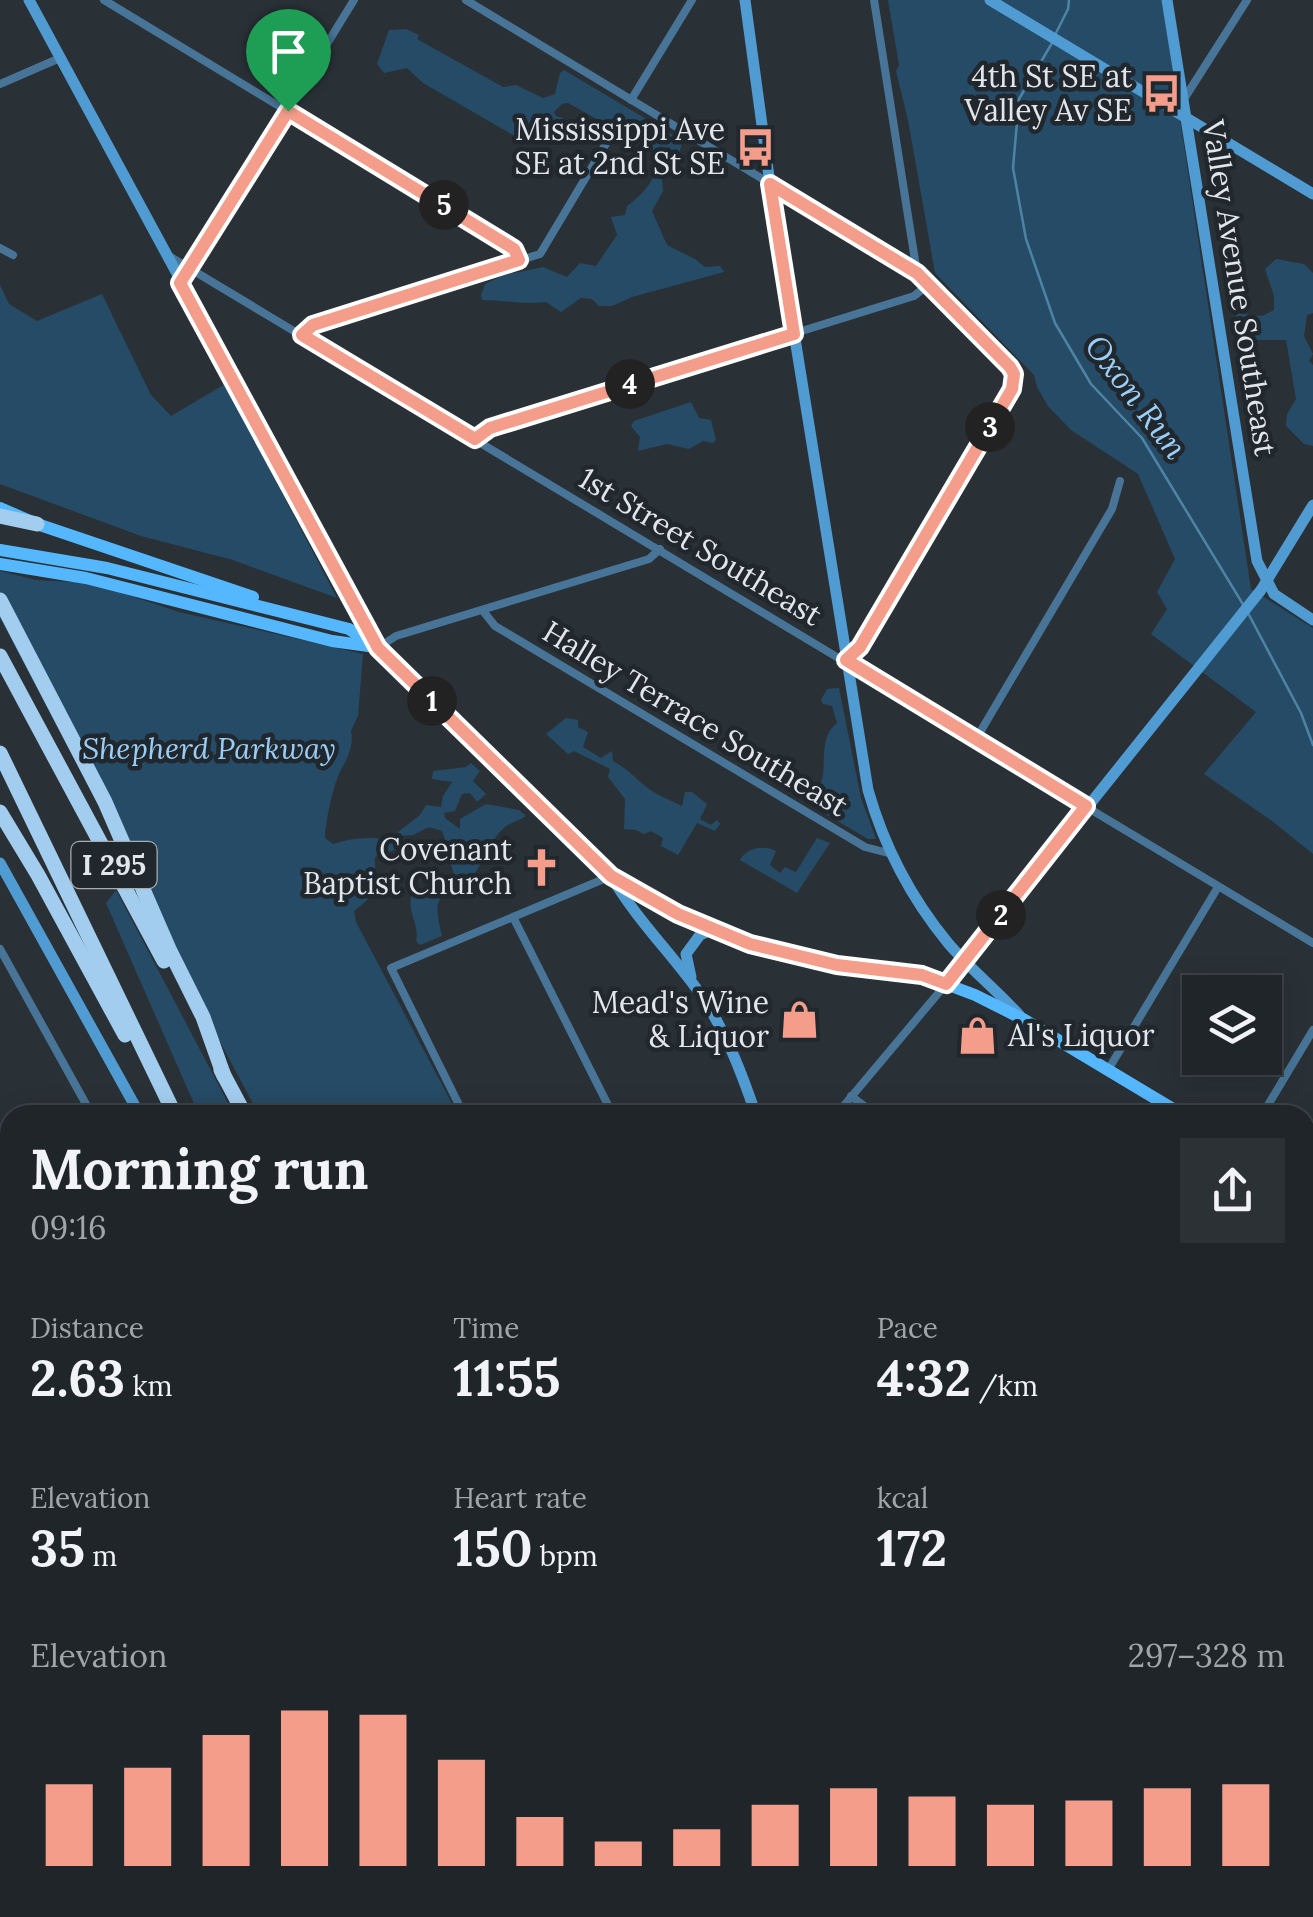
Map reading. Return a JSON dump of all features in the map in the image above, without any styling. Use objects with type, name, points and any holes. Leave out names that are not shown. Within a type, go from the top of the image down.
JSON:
[{"type":"highway","points":[[0,516],[37,524]]},
{"type":"highway","points":[[0,600],[105,802],[202,1017],[224,1076]]},
{"type":"highway","name":"I 295","points":[[0,656],[240,1105]]},
{"type":"highway","name":"I 295","points":[[0,752],[170,1105]]},
{"type":"highway","points":[[0,812],[132,1046],[162,1089]]},
{"type":"main road","points":[[0,508],[254,597],[292,614]]},
{"type":"main road","points":[[0,550],[90,564],[349,629],[378,648],[611,876],[711,930],[804,958],[922,975],[946,984],[1023,1019],[1166,1105]]},
{"type":"main road","points":[[0,564],[103,582],[332,641],[378,648]]},
{"type":"street","points":[[29,0],[378,648],[396,636],[649,558],[660,549]]},
{"type":"street","points":[[104,0],[514,249],[519,260]]},
{"type":"street","points":[[180,283],[354,0]]},
{"type":"street","points":[[466,0],[917,273],[1010,367],[1013,386],[860,647],[846,660]]},
{"type":"street","points":[[631,100],[692,0]]},
{"type":"street","points":[[744,0],[864,770],[892,854],[928,916],[949,944],[1023,1019]]},
{"type":"street","points":[[874,0],[917,273]]},
{"type":"street","points":[[990,0],[1313,194]]},
{"type":"street","name":"Valley Avenue Southeast","points":[[1168,0],[1262,588]]},
{"type":"street","points":[[1184,99],[1247,0]]},
{"type":"street","points":[[0,84],[60,58]]},
{"type":"street","points":[[302,335],[313,325],[540,254],[612,132]]},
{"type":"street","points":[[0,248],[13,255]]},
{"type":"street","name":"1st Street Southeast","points":[[166,254],[1313,942]]},
{"type":"street","points":[[475,439],[490,428],[914,296],[928,285]]},
{"type":"street","points":[[976,739],[1112,509],[1120,481]]},
{"type":"street","points":[[844,1105],[1229,631],[1262,588],[1313,505]]},
{"type":"street","points":[[1262,588],[1313,620]]},
{"type":"street","name":"Halley Terrace Southeast","points":[[482,611],[495,626],[865,847],[892,854]]},
{"type":"street","points":[[0,863],[134,1105]]},
{"type":"street","points":[[459,1105],[391,968],[611,876],[627,904],[694,986],[722,1031],[752,1105]]},
{"type":"street","points":[[1108,1070],[1218,888]]},
{"type":"street","points":[[513,917],[608,1105]]},
{"type":"street","points":[[694,986],[686,954],[700,936],[711,930]]},
{"type":"street","points":[[0,949],[86,1105]]},
{"type":"street","points":[[1268,1105],[1313,1030]]},
{"type":"street","points":[[852,1096],[863,1105]]},
{"type":"green space","points":[[888,0],[1162,0],[1251,589],[1313,628],[1313,854],[1204,774],[1256,712],[1151,634],[1167,609],[1157,592],[1175,559],[1138,474],[1071,430],[1048,406],[1034,375],[935,273],[896,71],[899,65]]},
{"type":"green space","points":[[406,29],[503,87],[516,85],[543,98],[555,94],[564,70],[683,141],[662,179],[663,191],[652,211],[667,245],[705,267],[720,266],[724,272],[612,306],[599,306],[592,299],[581,298],[561,312],[546,302],[482,300],[485,284],[504,275],[543,267],[567,277],[580,263],[596,266],[617,235],[611,217],[625,215],[627,206],[645,190],[660,154],[568,103],[554,112],[567,127],[563,129],[546,119],[538,125],[532,139],[525,142],[423,83],[407,68],[384,73],[377,64],[389,30]]},
{"type":"green space","points":[[1276,259],[1304,264],[1313,273],[1313,313],[1307,315],[1304,336],[1313,354],[1309,361],[1313,365],[1313,446],[1304,444],[1286,426],[1287,414],[1296,399],[1286,340],[1251,340],[1234,321],[1237,313],[1262,316],[1274,310],[1274,296],[1265,269]]},
{"type":"green space","points":[[0,285],[9,304],[37,321],[102,294],[151,395],[171,416],[225,384],[337,598],[233,560],[141,536],[0,484]]},
{"type":"green space","points":[[691,402],[699,418],[711,420],[716,440],[713,443],[703,441],[689,449],[667,444],[638,451],[640,437],[631,426],[634,421]]},
{"type":"green space","name":"Shepherd Parkway","points":[[0,571],[36,580],[92,583],[179,612],[363,654],[358,716],[351,731],[350,750],[333,791],[325,838],[333,844],[366,838],[399,844],[399,848],[375,857],[374,892],[354,911],[356,922],[453,1105],[254,1105],[0,618]]},
{"type":"green space","points":[[839,688],[861,798],[876,839],[868,839],[812,806],[823,775],[826,740],[837,723],[832,706],[821,700],[827,689]]},
{"type":"green space","points":[[566,718],[578,720],[578,727],[588,732],[583,747],[601,758],[612,751],[613,761],[655,793],[682,806],[685,792],[692,792],[707,804],[700,819],[711,825],[717,820],[720,824],[715,831],[697,823],[678,855],[661,846],[663,838],[651,831],[644,834],[624,829],[625,799],[608,777],[610,769],[574,751],[568,754],[546,734]]},
{"type":"green space","points":[[471,763],[480,771],[473,781],[486,794],[477,802],[470,793],[462,794],[455,811],[444,813],[445,818],[460,829],[460,819],[486,804],[519,810],[526,816],[499,832],[469,881],[439,900],[442,936],[420,945],[416,941],[412,894],[455,877],[451,865],[443,861],[447,846],[442,831],[429,827],[413,835],[401,836],[398,832],[420,815],[426,805],[441,807],[452,782],[432,779],[433,771]]},
{"type":"green space","points":[[817,838],[830,843],[797,893],[740,860],[751,850],[766,848],[776,851],[770,865],[780,873],[785,867],[796,872]]},
{"type":"green space","points":[[116,890],[229,1105],[195,1105],[106,903]]},
{"type":"waterway","name":"Oxon Run","points":[[1055,35],[1069,0]]},
{"type":"waterway","name":"Oxon Run","points":[[1052,43],[1019,99],[1013,168],[1026,239],[1055,323],[1091,384],[1142,438],[1244,606]]},
{"type":"waterway","name":"Oxon Run","points":[[1248,613],[1301,713],[1313,745]]},
{"type":"place","name":"4th St SE at Valley Av SE","points":[[1162,94]]},
{"type":"place","name":"Mississippi Ave SE at 2nd St SE","points":[[755,147]]},
{"type":"place","name":"Covenant Baptist Church","points":[[542,867]]},
{"type":"place","name":"Mead's Wine & Liquor","points":[[799,1020]]},
{"type":"place","name":"Al's Liquor","points":[[978,1036]]},
{"type":"route","points":[[288,111],[514,249],[519,260],[313,325],[302,335],[475,439],[490,428],[794,334],[770,184],[917,273],[1010,367],[1014,374],[1012,389],[860,647],[846,660],[1086,806],[946,984],[922,975],[837,965],[750,944],[678,914],[611,876],[378,648],[180,283],[288,111]]}]
